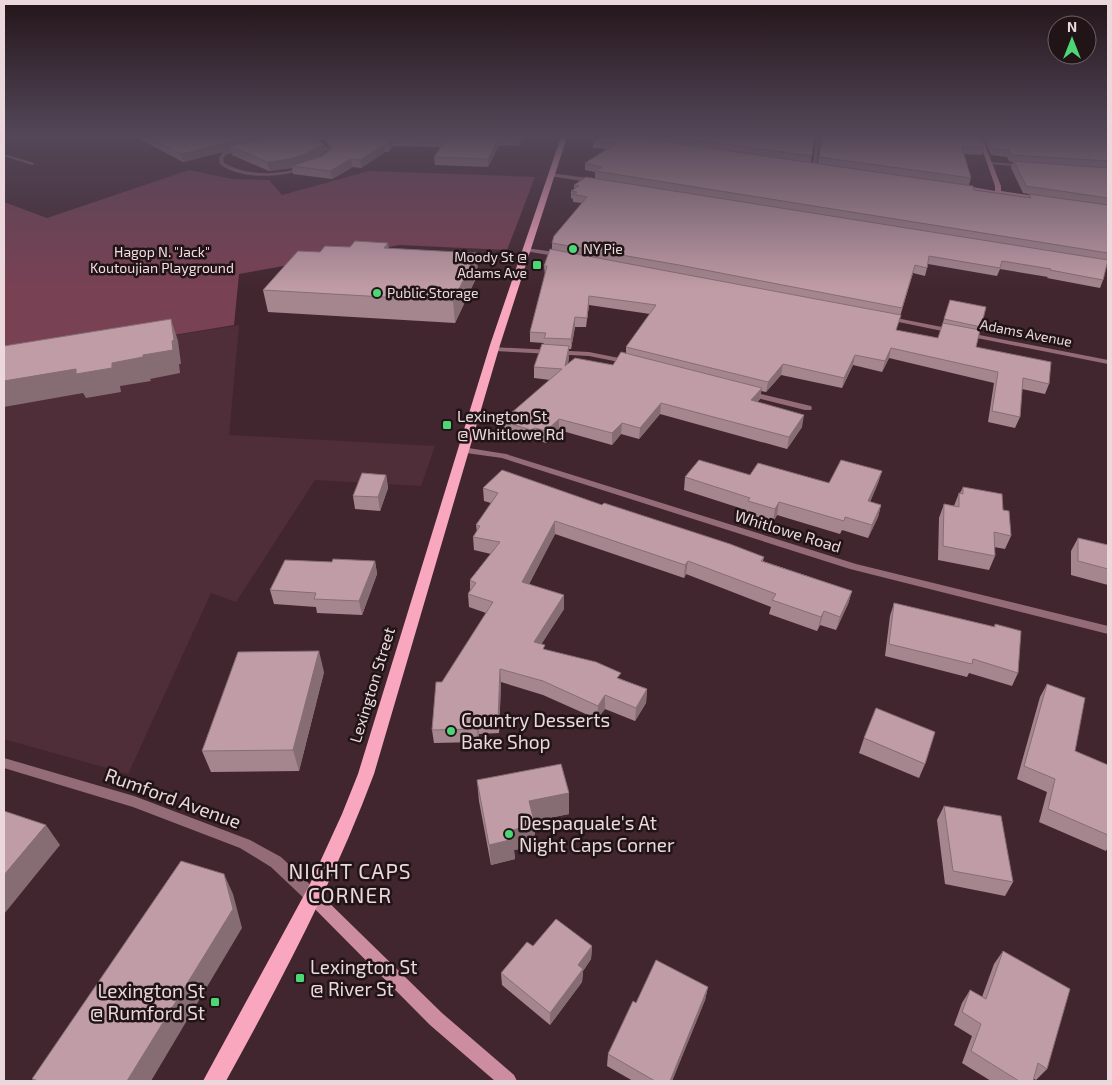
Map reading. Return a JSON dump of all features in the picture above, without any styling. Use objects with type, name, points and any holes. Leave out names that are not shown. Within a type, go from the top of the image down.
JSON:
[{"type":"main road","name":"Lexington Street","points":[[214,1081],[314,898],[348,824],[366,774],[462,450],[547,188]]},
{"type":"street","points":[[963,188],[1046,200]]},
{"type":"street","points":[[998,188],[998,193]]},
{"type":"street","points":[[526,250],[570,256]]},
{"type":"street","name":"Adams Avenue","points":[[880,317],[1108,362]]},
{"type":"street","points":[[494,349],[590,354],[634,364]]},
{"type":"street","points":[[740,391],[808,408]]},
{"type":"street","name":"Whitlowe Road","points":[[462,450],[503,456],[854,567],[1108,630]]},
{"type":"street","name":"Rumford Avenue","points":[[4,763],[134,802],[245,844],[276,862],[314,898]]},
{"type":"street","points":[[314,898],[436,1019],[508,1081]]},
{"type":"shaded area","points":[[239,325],[229,435],[435,446],[421,486],[315,480],[236,602],[211,593],[128,774],[4,739],[4,363]]},
{"type":"green space","name":"Hagop N. \"Jack\" Koutoujian Playground","points":[[137,188],[276,188],[282,195],[309,188],[531,188],[507,250],[400,245],[239,274],[234,325],[4,363],[4,202],[47,218]]},
{"type":"building","points":[[576,188],[653,188],[1108,260],[1103,280],[1002,261],[1000,268],[929,256],[927,268],[915,265],[902,308],[679,265],[552,243],[554,236],[587,197],[573,194],[577,192],[571,191]]},
{"type":"building","points":[[699,188],[973,188],[974,190],[1031,198],[1029,194],[1108,205],[1108,253]]},
{"type":"building","points":[[1037,188],[1108,188],[1108,198]]},
{"type":"building","points":[[355,241],[388,243],[384,248],[477,253],[453,301],[263,290],[298,251],[320,252],[325,246],[350,247]]},
{"type":"building","points":[[550,249],[901,315],[896,330],[938,338],[943,323],[980,330],[976,347],[1051,362],[1049,384],[1023,378],[1020,417],[992,411],[998,372],[891,348],[885,361],[855,355],[844,378],[783,364],[768,382],[626,347],[656,305],[589,296],[587,318],[575,317],[571,339],[544,338],[546,333],[530,332],[547,266],[544,266]]},
{"type":"building","points":[[950,300],[986,307],[981,327],[944,319]]},
{"type":"building","points":[[171,319],[174,340],[172,341],[173,350],[112,363],[112,368],[76,374],[76,369],[4,381],[4,346]]},
{"type":"building","points":[[542,344],[569,346],[565,366],[575,358],[613,365],[621,352],[762,388],[751,400],[804,415],[789,437],[661,403],[640,428],[622,423],[612,433],[559,419],[546,431],[535,428],[531,430],[502,421],[562,369],[534,367]]},
{"type":"building","points":[[699,460],[750,475],[758,463],[829,483],[841,460],[882,471],[868,501],[881,505],[872,525],[845,517],[844,521],[779,502],[775,509],[748,501],[750,498],[685,477]]},
{"type":"building","points":[[502,470],[602,505],[604,503],[730,544],[764,557],[761,561],[852,591],[840,617],[824,611],[821,617],[772,600],[776,594],[688,561],[685,565],[555,521],[522,582],[564,595],[534,642],[545,645],[543,649],[596,662],[621,673],[617,678],[647,689],[636,708],[605,695],[598,706],[543,681],[500,669],[498,720],[478,720],[477,729],[432,730],[436,682],[442,682],[493,602],[468,594],[476,583],[470,580],[500,542],[473,537],[480,526],[476,525],[498,493],[483,488]]},
{"type":"building","points":[[362,473],[386,475],[378,497],[353,496]]},
{"type":"building","points":[[963,487],[1002,494],[1003,510],[1009,511],[1011,536],[994,532],[995,556],[943,546],[944,504],[959,507],[959,493],[963,494]]},
{"type":"building","points":[[1078,538],[1108,545],[1108,569],[1078,561]]},
{"type":"building","points":[[333,559],[375,561],[359,601],[314,599],[316,593],[270,590],[285,560],[332,562]]},
{"type":"building","points":[[894,603],[995,627],[995,624],[1021,631],[1018,673],[973,659],[972,664],[889,644]]},
{"type":"building","points":[[319,651],[293,750],[202,751],[238,652]]},
{"type":"building","points":[[1047,684],[1085,698],[1075,751],[1108,765],[1108,835],[1048,809],[1055,779],[1024,766]]},
{"type":"building","points":[[876,708],[935,732],[925,764],[864,738]]},
{"type":"building","points":[[561,764],[569,793],[529,801],[535,825],[512,830],[514,839],[489,845],[477,780]]},
{"type":"building","points":[[944,806],[1001,816],[1013,882],[953,871]]},
{"type":"building","points":[[4,811],[46,825],[4,875]]},
{"type":"building","points":[[181,861],[224,874],[233,909],[127,1081],[39,1081],[32,1079]]},
{"type":"building","points":[[556,919],[592,946],[578,965],[583,969],[550,1013],[501,973],[527,942],[533,946]]},
{"type":"building","points":[[1003,951],[1070,989],[1047,1069],[1038,1063],[1033,1081],[1019,1081],[971,1051],[981,1024],[962,1012],[970,990],[986,999]]},
{"type":"building","points":[[656,960],[708,987],[670,1081],[655,1081],[608,1054],[633,1001],[636,1003]]},
{"type":"place","name":"NY Pie","points":[[573,249]]},
{"type":"place","name":"Moody St @ Adams Ave","points":[[537,265]]},
{"type":"place","name":"Public Storage","points":[[377,293]]},
{"type":"place","name":"Lexington St @ Whitlowe Rd","points":[[447,425]]},
{"type":"place","name":"Country Desserts Bake Shop","points":[[451,731]]},
{"type":"place","name":"Despaquale's At Night Caps Corner","points":[[509,834]]},
{"type":"place","name":"Lexington St @ River St","points":[[300,978]]},
{"type":"place","name":"Lexington St @ Rumford St","points":[[215,1002]]},
{"type":"district","name":"NIGHT CAPS CORNER","points":[[350,884]]}]
